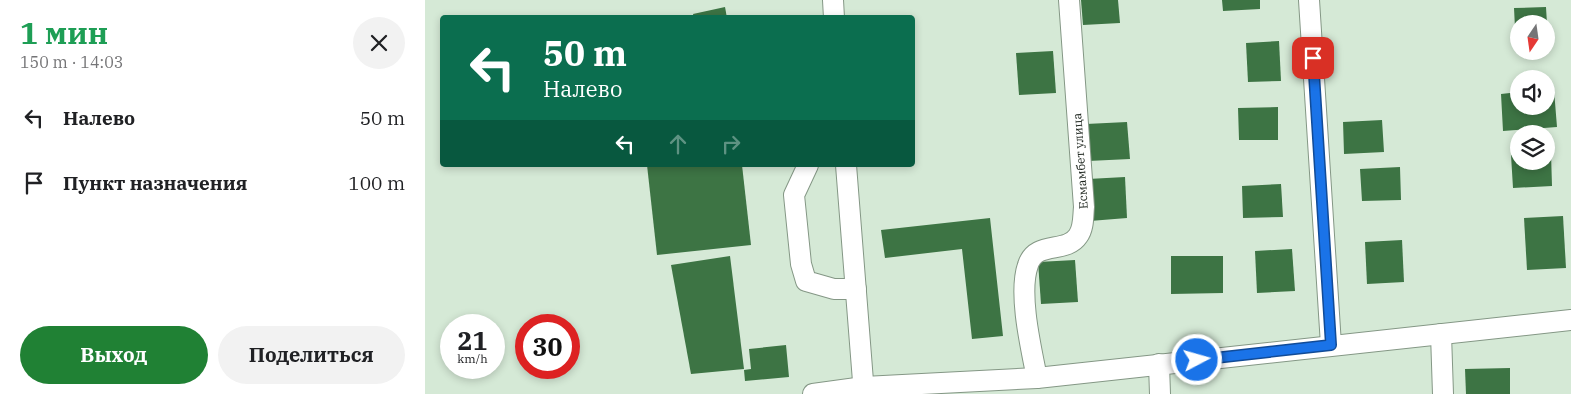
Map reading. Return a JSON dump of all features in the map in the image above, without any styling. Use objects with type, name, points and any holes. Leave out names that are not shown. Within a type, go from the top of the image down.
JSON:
[{"type":"street","points":[[833,0],[834,15]]},
{"type":"street","name":"Есмамбет улица","points":[[1037,378],[1028,329],[1025,288],[1028,264],[1039,250],[1069,244],[1078,237],[1083,224],[1084,207],[1069,0]]},
{"type":"street","points":[[1309,0],[1331,345]]},
{"type":"street","points":[[808,167],[794,195],[801,264],[807,281],[834,289],[856,289]]},
{"type":"street","points":[[846,167],[864,391]]},
{"type":"street","points":[[813,394],[1037,378],[1571,320]]},
{"type":"street","points":[[1441,334],[1443,394]]},
{"type":"street","points":[[1159,364],[1160,394]]},
{"type":"building","points":[[1081,0],[1118,0],[1120,23],[1083,25]]},
{"type":"building","points":[[1222,0],[1260,0],[1260,9],[1223,11]]},
{"type":"building","points":[[725,7],[726,15],[693,15]]},
{"type":"building","points":[[1546,7],[1546,15],[1514,15],[1514,8]]},
{"type":"building","points":[[1279,41],[1281,81],[1248,82],[1246,43]]},
{"type":"building","points":[[1053,51],[1056,93],[1019,95],[1016,53]]},
{"type":"building","points":[[1510,93],[1510,115],[1555,115],[1555,102],[1557,127],[1555,127],[1555,125],[1510,125],[1510,130],[1503,131],[1501,94]]},
{"type":"building","points":[[1278,107],[1278,140],[1239,140],[1238,108]]},
{"type":"building","points":[[1382,120],[1384,152],[1344,154],[1343,122]]},
{"type":"building","points":[[1127,122],[1130,159],[1088,161],[1086,124]]},
{"type":"building","points":[[647,167],[742,167],[751,245],[657,255]]},
{"type":"building","points":[[1400,167],[1401,200],[1362,201],[1360,169]]},
{"type":"building","points":[[1512,170],[1552,170],[1552,186],[1513,188]]},
{"type":"building","points":[[1125,177],[1127,218],[1090,221],[1088,179]]},
{"type":"building","points":[[1281,184],[1283,217],[1243,218],[1242,186]]},
{"type":"building","points":[[1563,216],[1566,268],[1527,270],[1524,218]]},
{"type":"building","points":[[990,218],[1003,336],[972,339],[962,249],[885,258],[881,230]]},
{"type":"building","points":[[1402,240],[1404,282],[1367,284],[1365,242]]},
{"type":"building","points":[[1292,249],[1295,291],[1257,293],[1255,251]]},
{"type":"building","points":[[730,256],[744,369],[691,374],[671,265]]},
{"type":"building","points":[[1171,256],[1223,256],[1223,293],[1171,294]]},
{"type":"building","points":[[1075,260],[1078,302],[1041,304],[1038,262]]},
{"type":"building","points":[[786,345],[789,377],[745,381],[744,370],[751,369],[749,349]]},
{"type":"building","points":[[1510,368],[1510,394],[1466,394],[1465,369]]},
{"type":"route","points":[[1197,360],[1331,345],[1313,58]]}]
